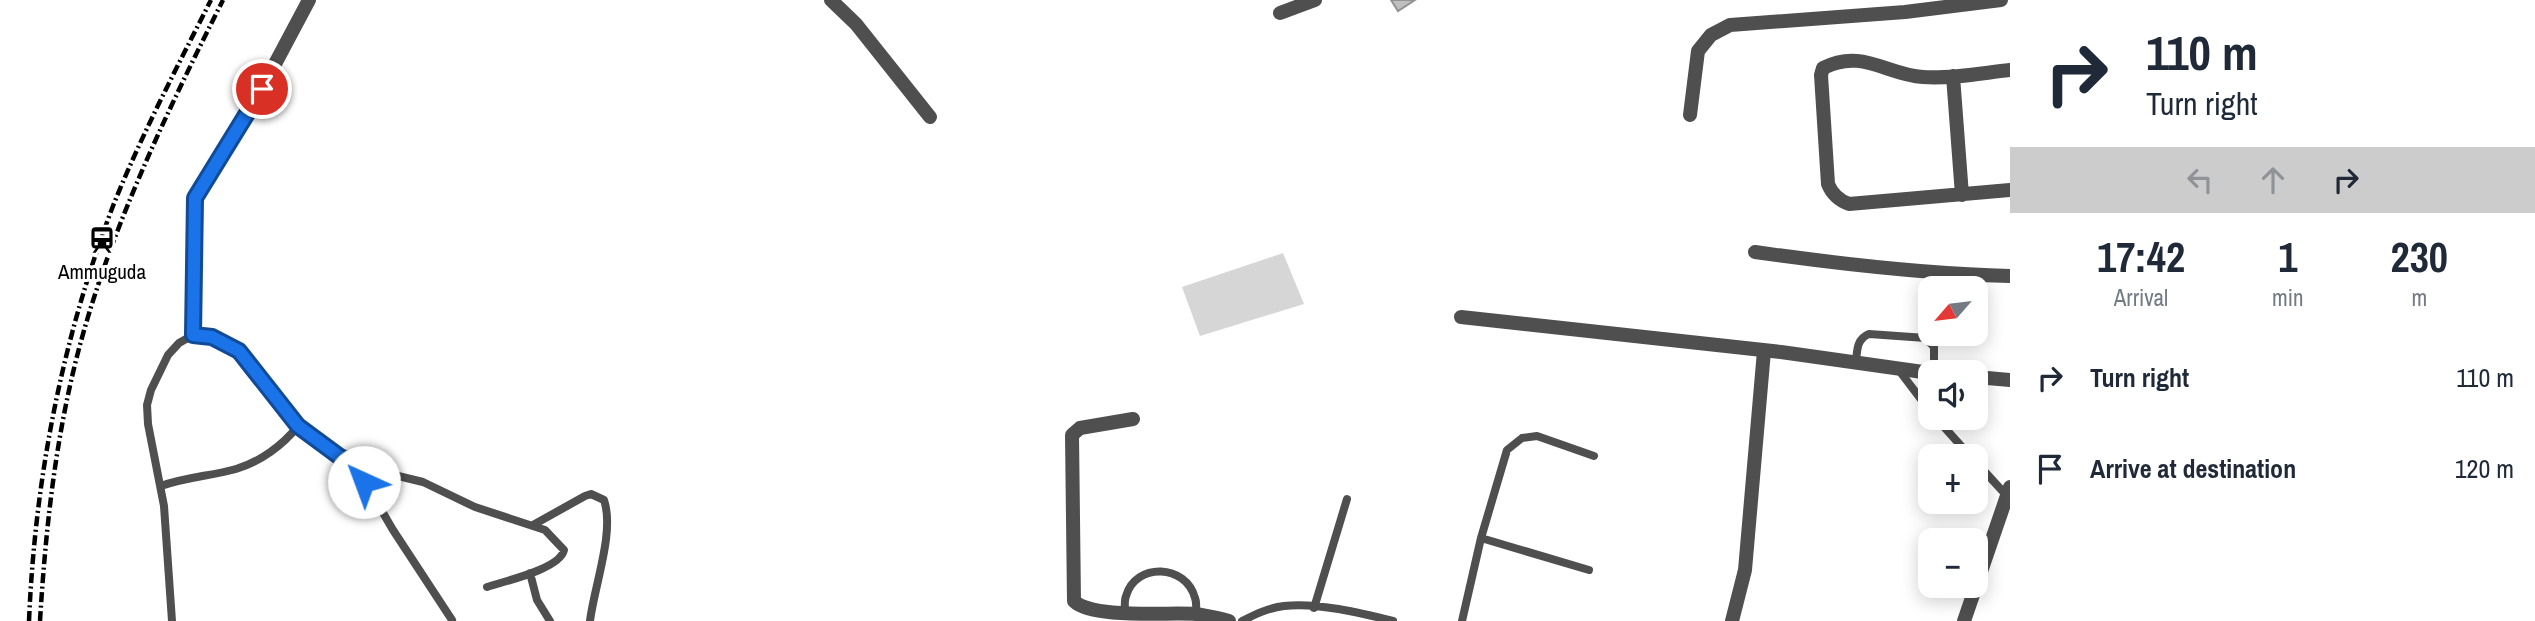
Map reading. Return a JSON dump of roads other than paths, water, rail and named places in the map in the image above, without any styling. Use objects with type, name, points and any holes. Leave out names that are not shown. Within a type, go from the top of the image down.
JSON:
[{"type":"street","points":[[193,335],[195,198],[250,111],[309,0]]},
{"type":"street","points":[[831,0],[856,24],[930,117]]},
{"type":"street","points":[[1280,13],[1315,0]]},
{"type":"street","points":[[1690,115],[1698,51],[1711,35],[1730,25],[1905,12],[2001,0]]},
{"type":"street","points":[[2010,70],[1924,77],[1899,74],[1883,65],[1868,61],[1838,63],[1823,68],[1821,75],[1828,184],[1835,196],[1849,204],[2010,190]]},
{"type":"street","points":[[1953,76],[1962,195]]},
{"type":"street","points":[[1755,252],[1860,267],[1947,275],[2010,276]]},
{"type":"street","points":[[1461,317],[1918,371]]},
{"type":"street","points":[[1732,621],[1745,570],[1764,351]]},
{"type":"street","points":[[1988,378],[2010,380]]},
{"type":"street","points":[[1133,419],[1080,428],[1072,435],[1074,601],[1084,608],[1125,613],[1196,614],[1228,621]]},
{"type":"street","points":[[1964,621],[2006,514],[2009,492]]},
{"type":"lane","points":[[1857,364],[1858,344],[1869,334],[1926,338],[1934,347],[1933,360]]},
{"type":"lane","points":[[172,621],[161,486],[148,424],[149,398],[167,355],[178,343],[193,335],[212,337],[239,351],[298,426],[340,457],[380,472],[423,482],[475,507],[533,525],[545,530],[564,550],[557,561],[487,587]]},
{"type":"lane","points":[[1898,369],[1918,395]]},
{"type":"lane","points":[[161,486],[187,477],[234,470],[248,465],[279,446],[298,426]]},
{"type":"lane","points":[[1947,430],[1959,444]]},
{"type":"lane","points":[[1462,621],[1480,538],[1507,450],[1522,438],[1537,436],[1594,456]]},
{"type":"lane","points":[[354,463],[381,511],[453,620]]},
{"type":"lane","points":[[1988,473],[2009,492]]},
{"type":"lane","points":[[533,525],[585,496],[591,494],[604,500],[607,509],[604,546],[590,621]]},
{"type":"lane","points":[[1314,608],[1347,499]]},
{"type":"lane","points":[[1480,538],[1590,570]]},
{"type":"lane","points":[[1125,613],[1125,597],[1133,583],[1145,573],[1161,570],[1176,574],[1189,584],[1196,598],[1196,614]]},
{"type":"lane","points":[[530,573],[537,600],[551,621]]},
{"type":"lane","points":[[1242,621],[1263,611],[1286,606],[1367,615],[1393,621]]},
{"type":"railway","points":[[29,621],[37,515],[45,462],[54,410],[79,307],[124,180],[211,0]]},
{"type":"railway","points":[[40,621],[54,473],[67,400],[85,327],[129,201],[223,0]]},
{"type":"place","name":"Ammuguda","points":[[102,240]]}]
